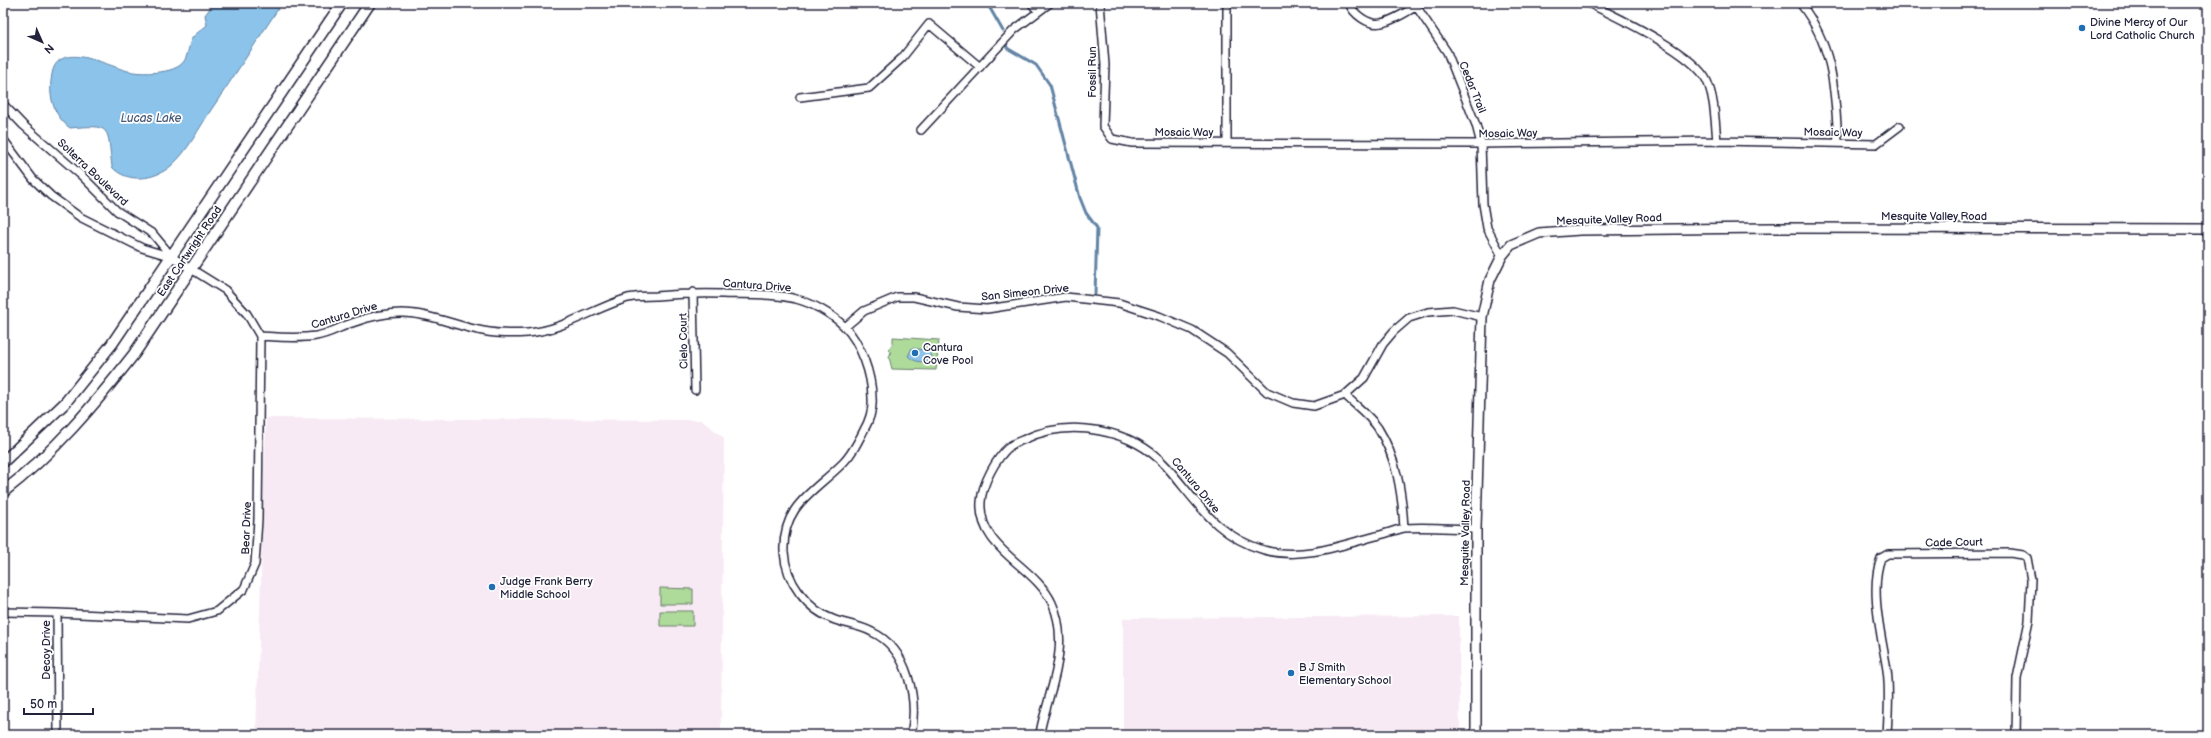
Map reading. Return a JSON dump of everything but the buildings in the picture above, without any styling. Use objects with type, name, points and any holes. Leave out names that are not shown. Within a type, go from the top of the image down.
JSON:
[{"type":"main road","name":"East Cartwright Road","points":[[3,462],[65,403],[112,344],[342,3]]},
{"type":"main road","name":"East Cartwright Road","points":[[3,492],[55,446],[97,400],[134,354],[370,3]]},
{"type":"street","points":[[1031,3],[1038,11]]},
{"type":"street","points":[[921,130],[1014,30],[1050,3]]},
{"type":"street","name":"Fossil Run","points":[[1100,3],[1105,65],[1103,126],[1112,139]]},
{"type":"street","points":[[1227,143],[1228,3]]},
{"type":"street","points":[[1349,3],[1358,16],[1370,23],[1381,24],[1417,4]]},
{"type":"street","points":[[1588,3],[1672,48],[1696,66],[1707,81],[1713,106],[1717,142]]},
{"type":"street","points":[[1800,3],[1812,18],[1826,48],[1834,80],[1838,142]]},
{"type":"street","name":"Cedar Trail","points":[[1417,4],[1447,52],[1476,125],[1481,144],[1484,204],[1487,228],[1502,256]]},
{"type":"street","points":[[800,97],[869,88],[902,58],[928,24],[980,67]]},
{"type":"street","name":"Solterra Boulevard","points":[[3,104],[23,125],[78,172],[118,211],[153,234],[172,257]]},
{"type":"street","name":"Mosaic Way","points":[[1112,139],[1132,143],[1481,144],[1838,142],[1876,144],[1900,126]]},
{"type":"street","points":[[3,139],[33,179],[51,196],[80,217],[142,248],[172,257]]},
{"type":"street","name":"Mesquite Valley Road","points":[[1476,735],[1476,529],[1482,317],[1490,280],[1502,256],[1511,245],[1539,233],[1580,230],[1771,228],[2208,229]]},
{"type":"street","name":"Bear Drive","points":[[3,612],[57,612],[188,619],[216,611],[244,589],[255,564],[258,520],[260,336],[248,314],[225,290],[172,257]]},
{"type":"street","name":"Cantura Drive","points":[[260,336],[316,336],[335,331],[365,318],[387,313],[405,313],[431,316],[484,332],[531,333],[554,328],[629,298],[693,292],[794,298],[814,306],[845,327],[862,356],[870,379],[873,400],[868,421],[858,443],[844,462],[799,502],[789,519],[785,538],[784,554],[787,571],[794,586],[819,612],[832,619],[874,632],[897,654],[907,673],[911,689],[913,712],[911,735]]},
{"type":"street","name":"Cielo Court","points":[[693,292],[695,390]]},
{"type":"street","name":"San Simeon Drive","points":[[845,327],[864,311],[897,297],[914,297],[958,307],[987,309],[1066,298],[1119,303],[1159,316],[1192,330],[1227,353],[1267,392],[1293,403],[1314,406],[1345,395],[1364,378],[1383,344],[1394,331],[1410,318],[1428,312],[1453,310],[1482,317]]},
{"type":"street","points":[[1345,395],[1377,426],[1388,446],[1400,484],[1404,528]]},
{"type":"street","name":"Cantura Drive","points":[[1040,735],[1041,724],[1056,671],[1060,642],[1058,622],[1052,603],[1043,588],[992,540],[984,522],[981,502],[986,483],[997,462],[1010,446],[1032,436],[1053,429],[1072,428],[1095,430],[1126,439],[1145,449],[1165,465],[1213,523],[1232,536],[1265,550],[1291,553],[1322,551],[1404,528],[1476,529]]},
{"type":"street","name":"Cade Court","points":[[1887,735],[1887,675],[1878,621],[1877,574],[1881,558],[1888,554],[2010,553],[2023,555],[2027,558],[2031,580],[2029,622],[2017,678],[2016,735]]},
{"type":"street","name":"Decoy Drive","points":[[57,612],[58,735]]},
{"type":"shaded area","name":"Judge Frank Berry Middle School","points":[[266,418],[702,420],[724,438],[721,735],[256,735]]},
{"type":"shaded area","name":"B J Smith Elementary School","points":[[1459,616],[1460,735],[1123,735],[1123,618]]},
{"type":"green space","name":"Cantura Cove Pool","points":[[893,337],[939,340],[936,370],[892,369],[889,357],[891,352],[888,350],[893,343]]},
{"type":"green space","points":[[660,588],[693,589],[693,604],[660,604]]},
{"type":"green space","points":[[660,611],[693,611],[693,626],[660,626]]},
{"type":"water","name":"Lucas Lake","points":[[214,3],[282,3],[178,159],[165,170],[150,177],[133,178],[125,176],[112,167],[108,136],[105,131],[101,128],[94,127],[70,128],[62,120],[54,108],[51,97],[51,82],[56,64],[64,58],[73,56],[97,61],[138,73],[160,72],[176,68],[184,62],[192,38],[207,25],[205,15]]},
{"type":"water","points":[[912,348],[930,351],[932,358],[930,362],[918,361],[910,358],[908,356]]},
{"type":"waterway","points":[[987,3],[1003,31]]},
{"type":"waterway","points":[[1006,41],[1007,48],[1036,65],[1050,85],[1080,198],[1086,213],[1097,228],[1095,294]]},
{"type":"place","name":"Divine Mercy of Our Lord Catholic Church","points":[[2082,28]]},
{"type":"place","name":"Cantura Cove Pool","points":[[915,353]]},
{"type":"place","name":"Judge Frank Berry Middle School","points":[[492,587]]},
{"type":"place","name":"B J Smith Elementary School","points":[[1291,673]]}]
